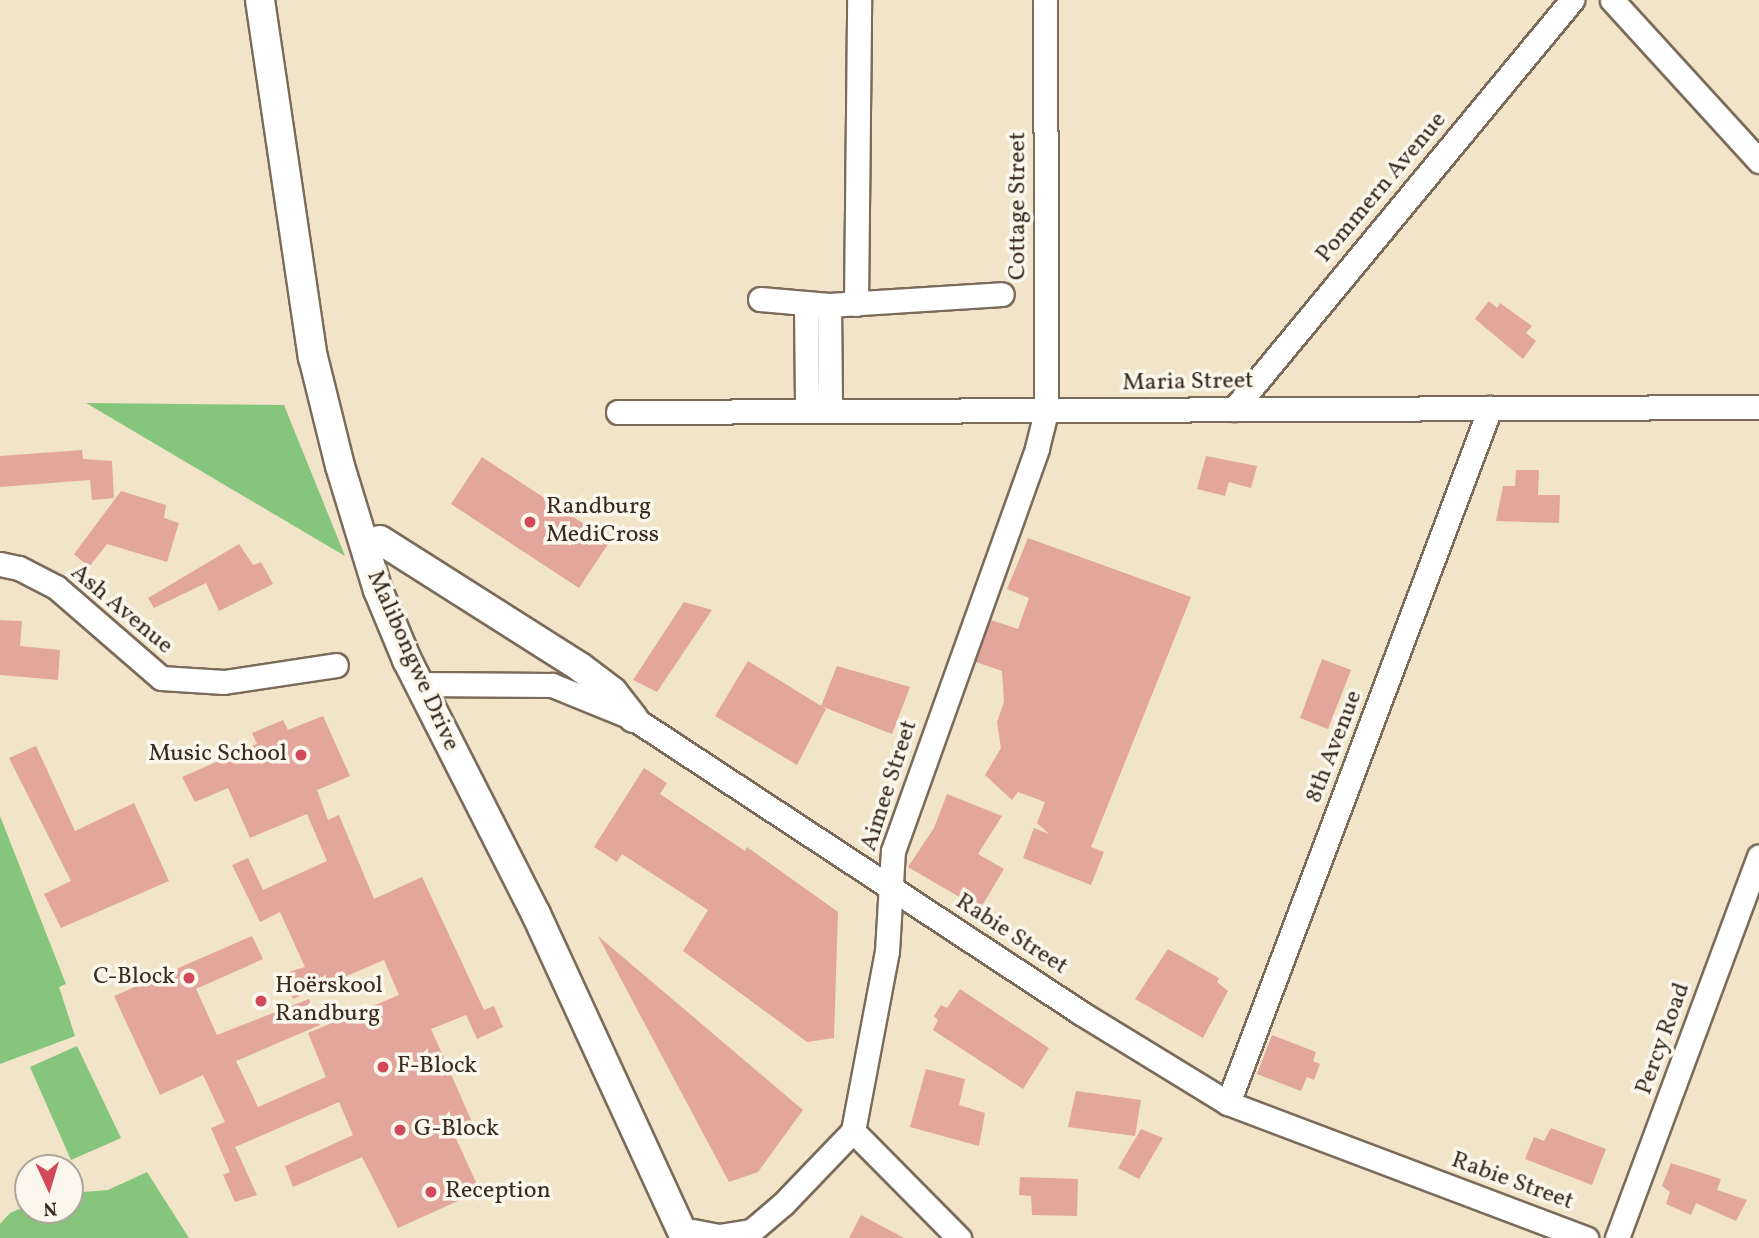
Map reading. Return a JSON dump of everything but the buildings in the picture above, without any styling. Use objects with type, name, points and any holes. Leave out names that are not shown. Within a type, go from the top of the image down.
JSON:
[{"type":"main road","name":"Malibongwe Drive","points":[[260,0],[290,224],[323,401],[378,590],[429,684],[691,1236]]},
{"type":"main road","name":"Malibongwe Drive","points":[[273,0],[330,348],[380,540],[429,684]]},
{"type":"main road","points":[[380,540],[580,667],[613,692],[633,718]]},
{"type":"street","points":[[856,304],[859,0]]},
{"type":"street","name":"Cottage Street","points":[[1045,0],[1046,411]]},
{"type":"street","name":"Pommern Avenue","points":[[1234,409],[1572,0]]},
{"type":"street","points":[[1612,0],[1759,161]]},
{"type":"street","points":[[760,299],[856,304],[1002,294]]},
{"type":"street","points":[[818,304],[818,408]]},
{"type":"street","name":"Maria Street","points":[[618,412],[818,408],[1046,411],[1759,407]]},
{"type":"street","name":"8th Avenue","points":[[1228,1103],[1490,408]]},
{"type":"street","name":"Aimee Street","points":[[853,1131],[887,951],[890,887],[897,835],[1028,479],[1046,411]]},
{"type":"street","name":"Ash Avenue","points":[[0,564],[36,575],[56,587],[161,678],[224,682],[336,666]]},
{"type":"street","name":"Rabie Street","points":[[429,684],[552,685],[633,718],[890,887],[1228,1103],[1586,1238]]},
{"type":"street","name":"Percy Road","points":[[1617,1238],[1759,858]]},
{"type":"street","points":[[691,1236],[746,1234],[783,1204],[853,1131],[959,1238]]},
{"type":"green space","points":[[86,403],[284,405],[345,556]]},
{"type":"green space","points":[[0,816],[66,984],[59,987],[75,1036],[0,1064]]},
{"type":"green space","points":[[77,1046],[121,1138],[84,1154],[68,1154],[30,1067]]},
{"type":"green space","points":[[147,1172],[189,1238],[0,1238],[0,1224],[14,1211],[14,1224],[84,1224],[84,1192],[108,1190]]},
{"type":"place","name":"Randburg MediCross","points":[[530,522]]},
{"type":"place","name":"Music School","points":[[301,755]]},
{"type":"place","name":"C-Block","points":[[189,978]]},
{"type":"place","name":"Hoërskool Randburg","points":[[261,1001]]},
{"type":"place","name":"F-Block","points":[[383,1067]]},
{"type":"place","name":"G-Block","points":[[400,1130]]},
{"type":"place","name":"Reception","points":[[431,1192]]}]
